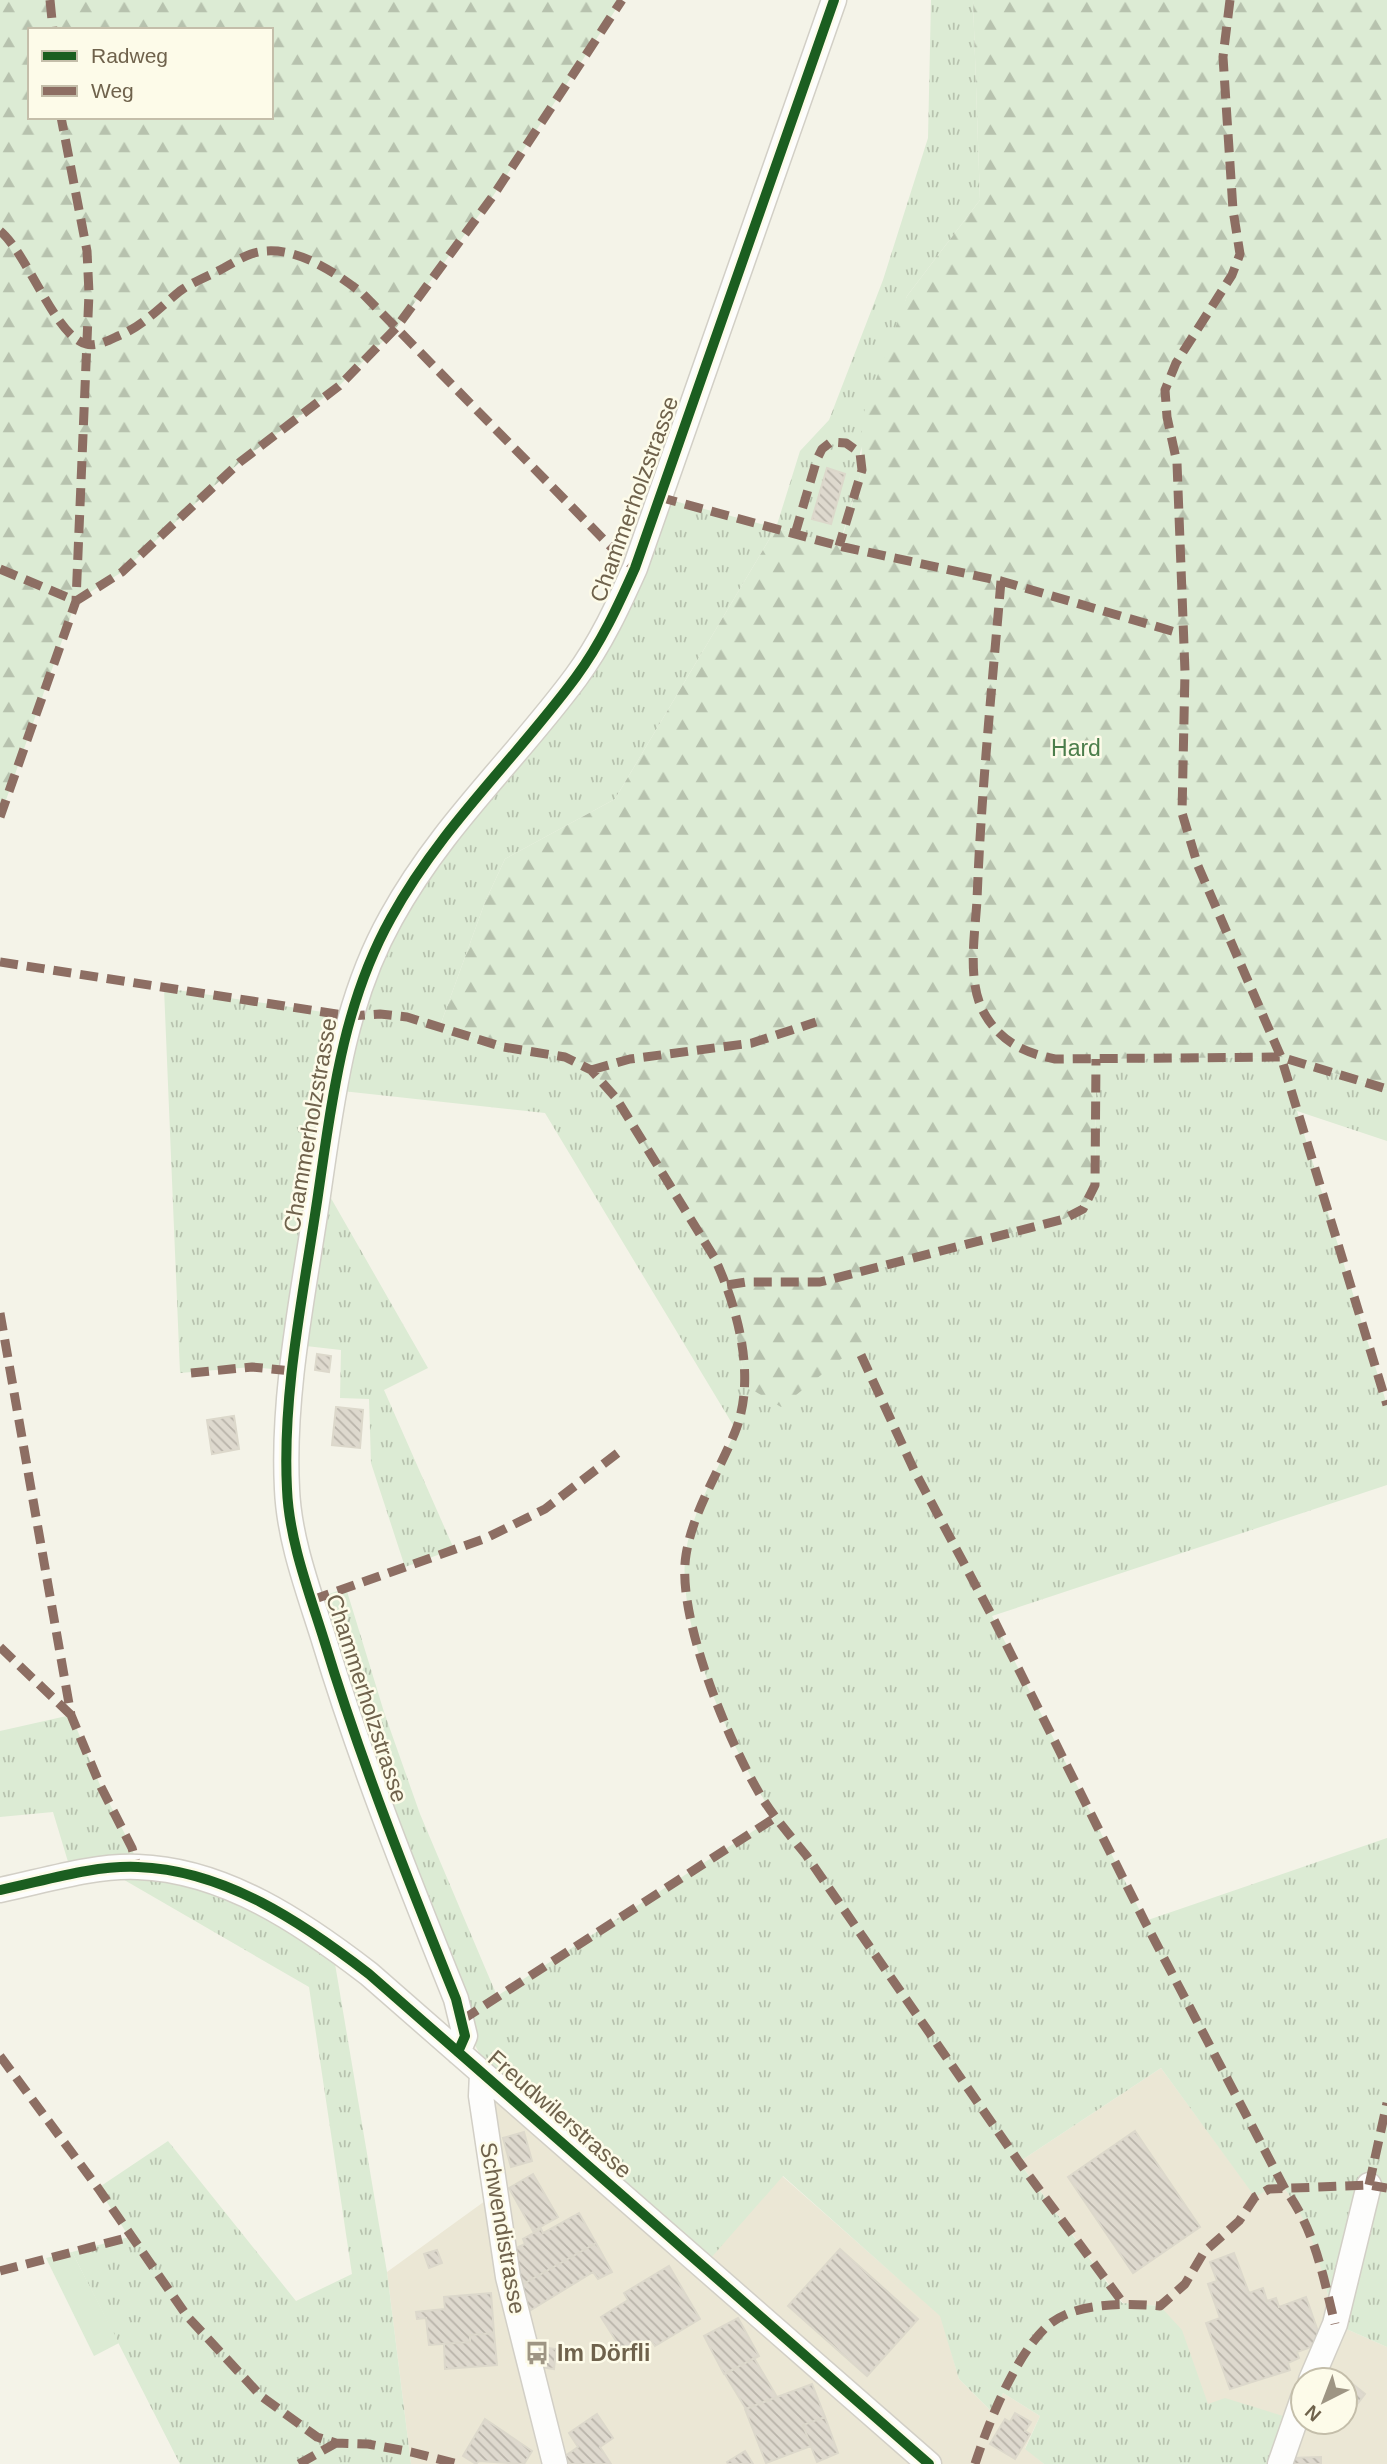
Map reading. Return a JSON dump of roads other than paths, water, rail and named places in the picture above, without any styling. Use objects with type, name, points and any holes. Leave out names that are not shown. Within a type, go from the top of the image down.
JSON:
[{"type":"street","name":"Chammerholzstrasse","points":[[458,2052],[465,2036],[456,1999],[356,1743],[294,1536],[287,1493],[286,1450],[293,1371],[333,1090],[349,1016],[369,964],[413,879],[473,798],[577,676],[615,615],[635,568],[834,0]]},
{"type":"street","name":"Freudwilerstrasse","points":[[0,1890],[72,1875],[137,1867],[211,1881],[245,1895],[332,1946],[482,2073],[918,2461]]},
{"type":"street","name":"Schwendistrasse","points":[[482,2073],[481,2096],[508,2277],[555,2464]]},
{"type":"street","points":[[1317,2366],[1335,2324],[1369,2185]]},
{"type":"street","points":[[1280,2464],[1289,2433]]},
{"type":"place","name":"Im Dörfli","points":[[537,2353]]},
{"type":"park label","name":"Hard","points":[[1076,748]]}]
